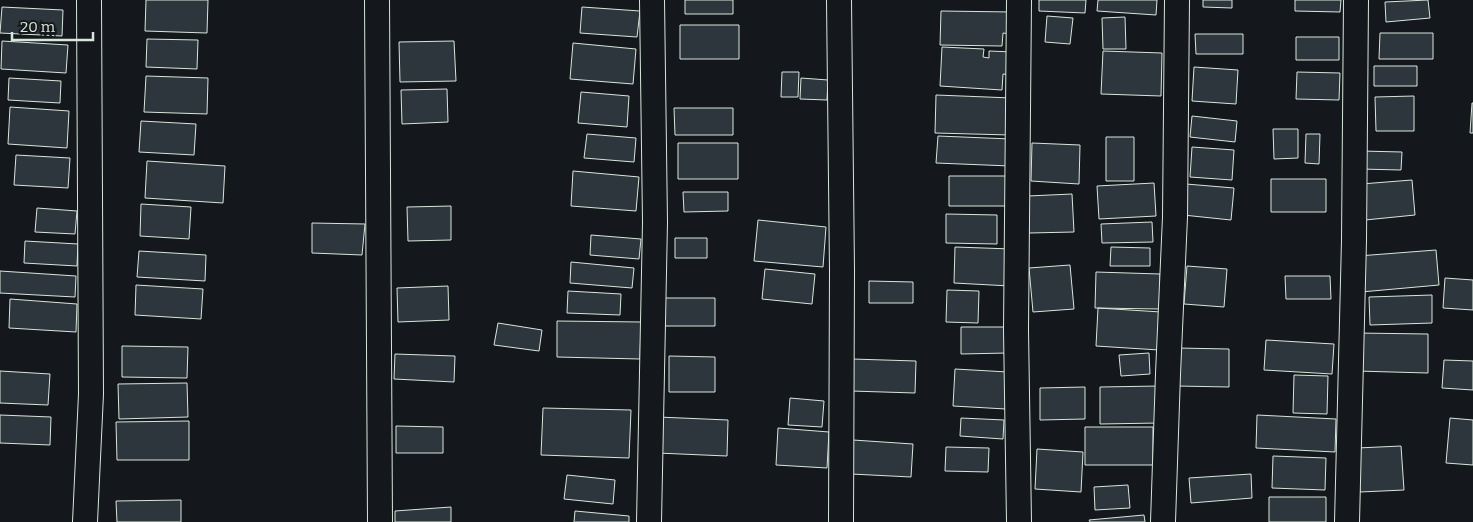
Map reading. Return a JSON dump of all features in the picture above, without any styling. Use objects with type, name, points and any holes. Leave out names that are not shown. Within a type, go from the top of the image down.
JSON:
[{"type":"street","points":[[85,522],[91,394],[89,0]]},
{"type":"street","points":[[377,0],[380,522]]},
{"type":"street","points":[[650,522],[655,222],[652,0]]},
{"type":"street","points":[[839,0],[842,271],[841,522]]},
{"type":"street","points":[[1019,0],[1016,330],[1019,522]]},
{"type":"street","points":[[1163,522],[1175,217],[1177,0]]},
{"type":"street","points":[[1347,522],[1354,240],[1356,0]]},
{"type":"building","points":[[146,0],[208,0],[207,33],[145,31]]},
{"type":"building","points":[[685,0],[733,0],[733,14],[685,14]]},
{"type":"building","points":[[1039,0],[1086,0],[1085,13],[1039,11]]},
{"type":"building","points":[[1098,0],[1157,0],[1156,15],[1097,11]]},
{"type":"building","points":[[1203,0],[1232,0],[1232,8],[1203,7]]},
{"type":"building","points":[[1295,0],[1341,0],[1340,12],[1295,11]]},
{"type":"building","points":[[1428,0],[1430,18],[1386,22],[1385,2]]},
{"type":"building","points":[[2,7],[63,10],[62,36],[0,33]]},
{"type":"building","points":[[582,7],[640,11],[637,37],[580,33]]},
{"type":"building","points":[[941,11],[1012,12],[1011,34],[1003,33],[1002,46],[940,45]]},
{"type":"building","points":[[1047,16],[1073,18],[1070,44],[1045,42]]},
{"type":"building","points":[[1125,17],[1126,49],[1103,49],[1102,18]]},
{"type":"building","points":[[680,25],[739,25],[739,59],[680,59]]},
{"type":"building","points":[[1380,33],[1433,33],[1433,59],[1379,59]]},
{"type":"building","points":[[1195,34],[1243,34],[1243,54],[1196,54]]},
{"type":"building","points":[[1296,37],[1339,37],[1339,60],[1296,60]]},
{"type":"building","points":[[147,39],[198,40],[197,69],[146,67]]},
{"type":"building","points":[[2,41],[68,45],[66,73],[1,69]]},
{"type":"building","points":[[454,41],[456,81],[400,82],[399,42]]},
{"type":"building","points":[[573,43],[636,49],[633,84],[570,79]]},
{"type":"building","points":[[942,47],[984,49],[983,57],[989,58],[989,51],[1013,52],[1012,75],[1003,74],[1002,90],[940,86]]},
{"type":"building","points":[[1103,51],[1162,53],[1161,96],[1101,94]]},
{"type":"building","points":[[1374,66],[1417,66],[1417,86],[1374,86]]},
{"type":"building","points":[[1194,67],[1238,70],[1236,104],[1192,101]]},
{"type":"building","points":[[782,72],[799,72],[798,97],[781,97]]},
{"type":"building","points":[[1297,72],[1340,73],[1339,100],[1296,99]]},
{"type":"building","points":[[146,76],[208,78],[207,114],[144,112]]},
{"type":"building","points":[[9,78],[61,81],[60,103],[8,100]]},
{"type":"building","points":[[801,78],[828,80],[827,100],[800,99]]},
{"type":"building","points":[[447,89],[448,122],[402,124],[401,90]]},
{"type":"building","points":[[581,92],[629,96],[627,127],[578,123]]},
{"type":"building","points":[[936,95],[1012,98],[1010,135],[935,133]]},
{"type":"building","points":[[1414,96],[1414,131],[1376,131],[1375,97]]},
{"type":"building","points":[[1472,103],[1473,133],[1470,133]]},
{"type":"building","points":[[10,107],[69,111],[67,148],[8,144]]},
{"type":"building","points":[[674,108],[733,108],[733,135],[675,135]]},
{"type":"building","points":[[1192,116],[1237,121],[1235,142],[1190,137]]},
{"type":"building","points":[[141,121],[196,124],[194,155],[139,152]]},
{"type":"building","points":[[1273,129],[1298,129],[1298,158],[1274,159]]},
{"type":"building","points":[[587,134],[636,138],[634,162],[584,158]]},
{"type":"building","points":[[1306,134],[1320,134],[1319,164],[1305,163]]},
{"type":"building","points":[[938,136],[1011,139],[1010,166],[936,163]]},
{"type":"building","points":[[1106,137],[1134,137],[1134,181],[1106,181]]},
{"type":"building","points":[[678,143],[738,143],[738,179],[678,179]]},
{"type":"building","points":[[1032,143],[1080,145],[1079,184],[1031,181]]},
{"type":"building","points":[[1192,147],[1234,150],[1232,180],[1190,177]]},
{"type":"building","points":[[1361,151],[1402,152],[1401,170],[1360,169]]},
{"type":"building","points":[[16,155],[70,158],[68,188],[14,185]]},
{"type":"building","points":[[147,161],[225,166],[223,203],[145,198]]},
{"type":"building","points":[[573,171],[639,177],[636,211],[571,206]]},
{"type":"building","points":[[949,176],[1008,176],[1008,206],[949,206]]},
{"type":"building","points":[[1271,179],[1326,179],[1326,212],[1271,212]]},
{"type":"building","points":[[1412,180],[1415,215],[1365,220],[1361,184]]},
{"type":"building","points":[[1154,183],[1156,216],[1099,219],[1097,186]]},
{"type":"building","points":[[1186,184],[1234,188],[1231,220],[1183,215]]},
{"type":"building","points":[[683,192],[728,192],[728,211],[684,212]]},
{"type":"building","points":[[1072,194],[1074,232],[1029,233],[1028,196]]},
{"type":"building","points":[[141,204],[191,207],[189,239],[140,236]]},
{"type":"building","points":[[451,206],[451,240],[408,241],[407,207]]},
{"type":"building","points":[[37,208],[77,211],[75,234],[35,232]]},
{"type":"building","points":[[946,214],[997,215],[997,244],[946,243]]},
{"type":"building","points":[[758,220],[826,227],[823,267],[754,261]]},
{"type":"building","points":[[1152,222],[1153,242],[1102,243],[1101,224]]},
{"type":"building","points":[[312,223],[365,224],[362,255],[312,253]]},
{"type":"building","points":[[591,235],[641,239],[639,259],[590,255]]},
{"type":"building","points":[[675,238],[707,238],[707,258],[675,258]]},
{"type":"building","points":[[25,241],[78,244],[77,266],[24,263]]},
{"type":"building","points":[[955,247],[1012,249],[1010,286],[954,283]]},
{"type":"building","points":[[1111,247],[1150,248],[1150,266],[1110,266]]},
{"type":"building","points":[[1436,250],[1439,285],[1361,292],[1358,256]]},
{"type":"building","points":[[139,251],[206,255],[205,281],[137,277]]},
{"type":"building","points":[[571,262],[634,268],[632,288],[570,283]]},
{"type":"building","points":[[1070,265],[1074,309],[1033,312],[1029,268]]},
{"type":"building","points":[[1187,266],[1227,269],[1224,307],[1184,304]]},
{"type":"building","points":[[765,269],[815,274],[812,304],[762,299]]},
{"type":"building","points":[[0,271],[76,276],[75,297],[0,293]]},
{"type":"building","points":[[1096,272],[1160,274],[1160,309],[1095,308]]},
{"type":"building","points":[[1285,276],[1330,276],[1331,299],[1286,299]]},
{"type":"building","points":[[1445,278],[1473,280],[1473,310],[1443,308]]},
{"type":"building","points":[[869,281],[913,282],[913,303],[869,303]]},
{"type":"building","points":[[136,285],[203,289],[201,319],[135,315]]},
{"type":"building","points":[[448,286],[449,320],[398,322],[397,288]]},
{"type":"building","points":[[947,290],[979,291],[978,323],[946,322]]},
{"type":"building","points":[[568,291],[621,294],[620,315],[567,313]]},
{"type":"building","points":[[1432,295],[1432,323],[1370,325],[1369,297]]},
{"type":"building","points":[[662,298],[715,298],[715,326],[662,326]]},
{"type":"building","points":[[10,299],[77,304],[76,332],[9,328]]},
{"type":"building","points":[[1098,308],[1161,312],[1159,350],[1096,346]]},
{"type":"building","points":[[557,321],[641,322],[640,359],[557,357]]},
{"type":"building","points":[[498,323],[542,330],[539,351],[494,345]]},
{"type":"building","points":[[961,327],[1006,327],[1007,353],[961,354]]},
{"type":"building","points":[[1357,333],[1428,334],[1428,373],[1356,371]]},
{"type":"building","points":[[1266,340],[1334,344],[1332,374],[1264,370]]},
{"type":"building","points":[[122,346],[188,347],[187,378],[122,377]]},
{"type":"building","points":[[1177,348],[1229,349],[1229,387],[1177,386]]},
{"type":"building","points":[[1149,353],[1150,374],[1121,376],[1119,355]]},
{"type":"building","points":[[395,354],[455,356],[454,382],[394,379]]},
{"type":"building","points":[[669,356],[715,357],[715,392],[669,392]]},
{"type":"building","points":[[852,359],[916,361],[915,393],[851,391]]},
{"type":"building","points":[[1444,360],[1473,361],[1473,390],[1442,388]]},
{"type":"building","points":[[955,369],[1008,372],[1006,409],[953,406]]},
{"type":"building","points":[[0,371],[50,374],[48,405],[0,403]]},
{"type":"building","points":[[1294,375],[1328,376],[1327,414],[1293,413]]},
{"type":"building","points":[[187,383],[188,417],[119,419],[118,384]]},
{"type":"building","points":[[1159,386],[1159,423],[1100,424],[1100,387]]},
{"type":"building","points":[[1085,387],[1085,419],[1040,420],[1040,388]]},
{"type":"building","points":[[790,398],[824,401],[822,427],[788,425]]},
{"type":"building","points":[[543,408],[631,410],[629,458],[541,455]]},
{"type":"building","points":[[0,415],[51,417],[50,445],[0,443]]},
{"type":"building","points":[[1257,415],[1336,419],[1335,452],[1256,448]]},
{"type":"building","points":[[658,417],[728,420],[727,456],[657,453]]},
{"type":"building","points":[[961,418],[1004,420],[1003,439],[960,436]]},
{"type":"building","points":[[1450,418],[1473,420],[1473,465],[1446,463]]},
{"type":"building","points":[[189,421],[189,460],[117,460],[116,422]]},
{"type":"building","points":[[396,426],[443,427],[443,453],[396,453]]},
{"type":"building","points":[[1085,427],[1153,427],[1153,465],[1085,465]]},
{"type":"building","points":[[778,428],[829,432],[827,468],[776,465]]},
{"type":"building","points":[[853,440],[913,444],[911,477],[851,474]]},
{"type":"building","points":[[1401,446],[1404,490],[1360,492],[1357,448]]},
{"type":"building","points":[[946,447],[989,448],[988,472],[945,471]]},
{"type":"building","points":[[1037,449],[1083,452],[1081,492],[1035,489]]},
{"type":"building","points":[[1273,456],[1326,458],[1325,490],[1272,488]]},
{"type":"building","points":[[1251,474],[1252,498],[1191,503],[1189,478]]},
{"type":"building","points":[[567,475],[615,480],[613,504],[564,499]]},
{"type":"building","points":[[1128,485],[1130,508],[1095,510],[1094,487]]},
{"type":"building","points":[[1269,497],[1326,497],[1326,522],[1269,522]]},
{"type":"building","points":[[181,500],[181,522],[117,522],[116,501]]},
{"type":"building","points":[[451,507],[451,522],[395,522],[395,511]]},
{"type":"building","points":[[575,511],[629,516],[629,522],[574,522]]},
{"type":"building","points":[[1144,515],[1145,522],[1090,522],[1089,520]]}]
